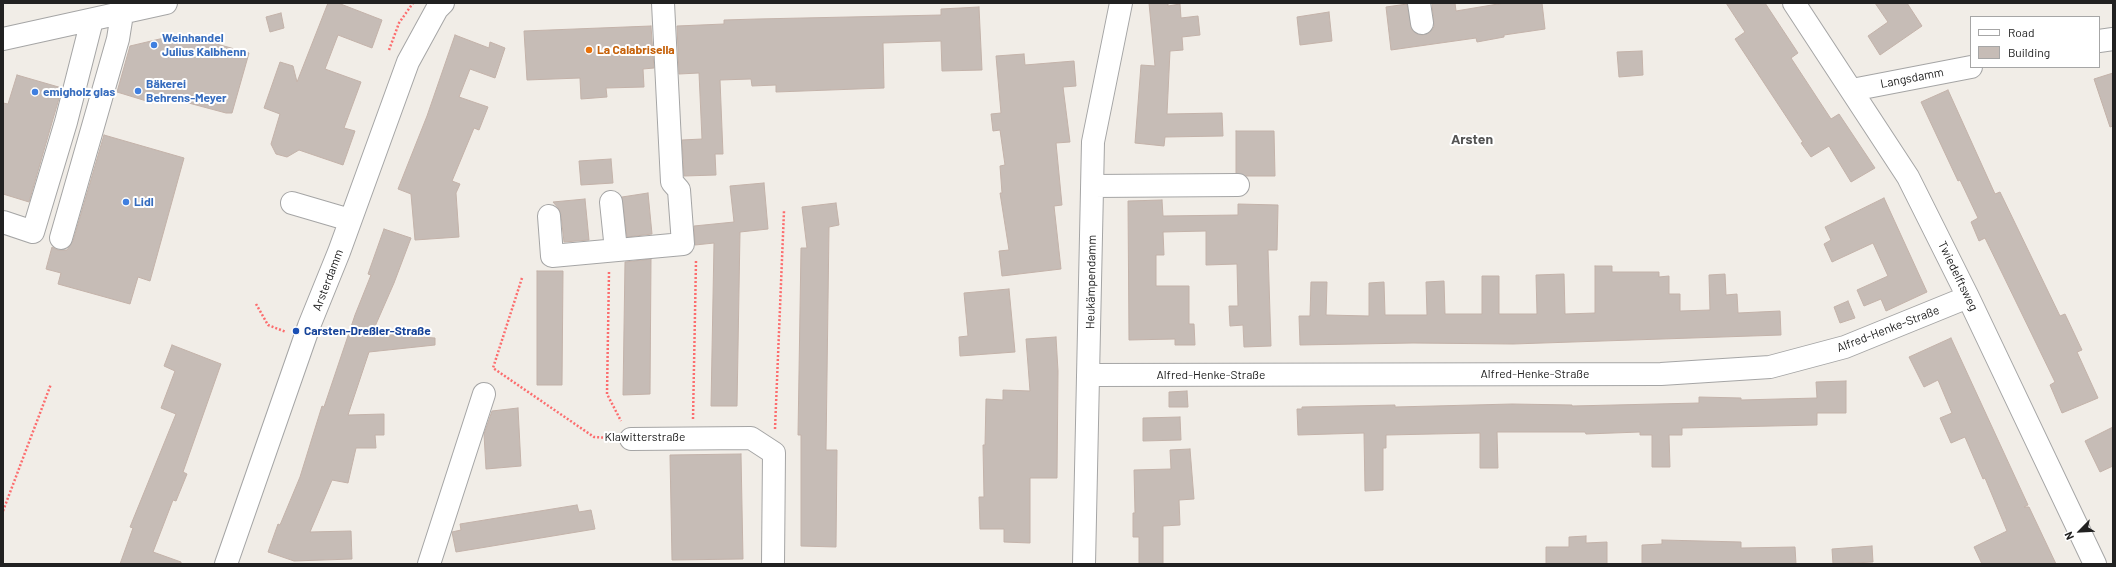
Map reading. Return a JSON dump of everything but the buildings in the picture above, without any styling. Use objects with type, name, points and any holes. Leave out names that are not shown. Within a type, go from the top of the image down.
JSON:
[{"type":"street","points":[[3,39],[122,14],[166,3]]},
{"type":"street","points":[[549,216],[552,256],[612,259],[683,244],[679,190],[672,182],[663,3]]},
{"type":"street","name":"Heukämpendamm","points":[[1084,564],[1093,142],[1121,3]]},
{"type":"street","name":"Twiedelftsweg","points":[[1794,3],[1908,177],[1968,297],[2095,564]]},
{"type":"street","name":"Arsterdamm","points":[[226,564],[305,339],[408,62],[436,5]]},
{"type":"street","points":[[61,238],[118,40],[122,14]]},
{"type":"street","points":[[3,222],[33,232],[66,122],[92,20]]},
{"type":"street","points":[[2100,41],[2113,38]]},
{"type":"street","name":"Langsdamm","points":[[1852,90],[1970,67]]},
{"type":"street","points":[[1093,186],[1238,185]]},
{"type":"street","points":[[611,202],[612,259]]},
{"type":"street","points":[[292,203],[350,220]]},
{"type":"street","name":"Alfred-Henke-Straße","points":[[1088,375],[1661,374],[1770,367],[1845,347],[1968,297]]},
{"type":"street","points":[[429,564],[484,394]]},
{"type":"street","name":"Klawitterstraße","points":[[631,439],[693,437],[751,438],[774,454]]},
{"type":"street","points":[[773,564],[774,454]]},
{"type":"path","points":[[774,454],[784,211]]},
{"type":"path","points":[[612,259],[607,394],[631,439]]},
{"type":"path","points":[[693,437],[696,260]]},
{"type":"path","name":"Klawitterstraße","points":[[522,278],[493,368],[594,437],[631,439]]},
{"type":"path","points":[[256,304],[268,325],[305,339]]},
{"type":"path","points":[[3,511],[51,384]]},
{"type":"place","name":"Weinhandel Julius Kalbhenn","points":[[154,45]]},
{"type":"place","name":"La Calabrisella","points":[[589,50]]},
{"type":"place","name":"Bäkerei Behrens-Meyer","points":[[138,91]]},
{"type":"place","name":"emigholz glas","points":[[35,92]]},
{"type":"place","name":"Lidl","points":[[126,202]]},
{"type":"place","name":"Carsten-Dreßler-Straße","points":[[296,331]]},
{"type":"district","name":"Arsten","points":[[1472,139]]}]
